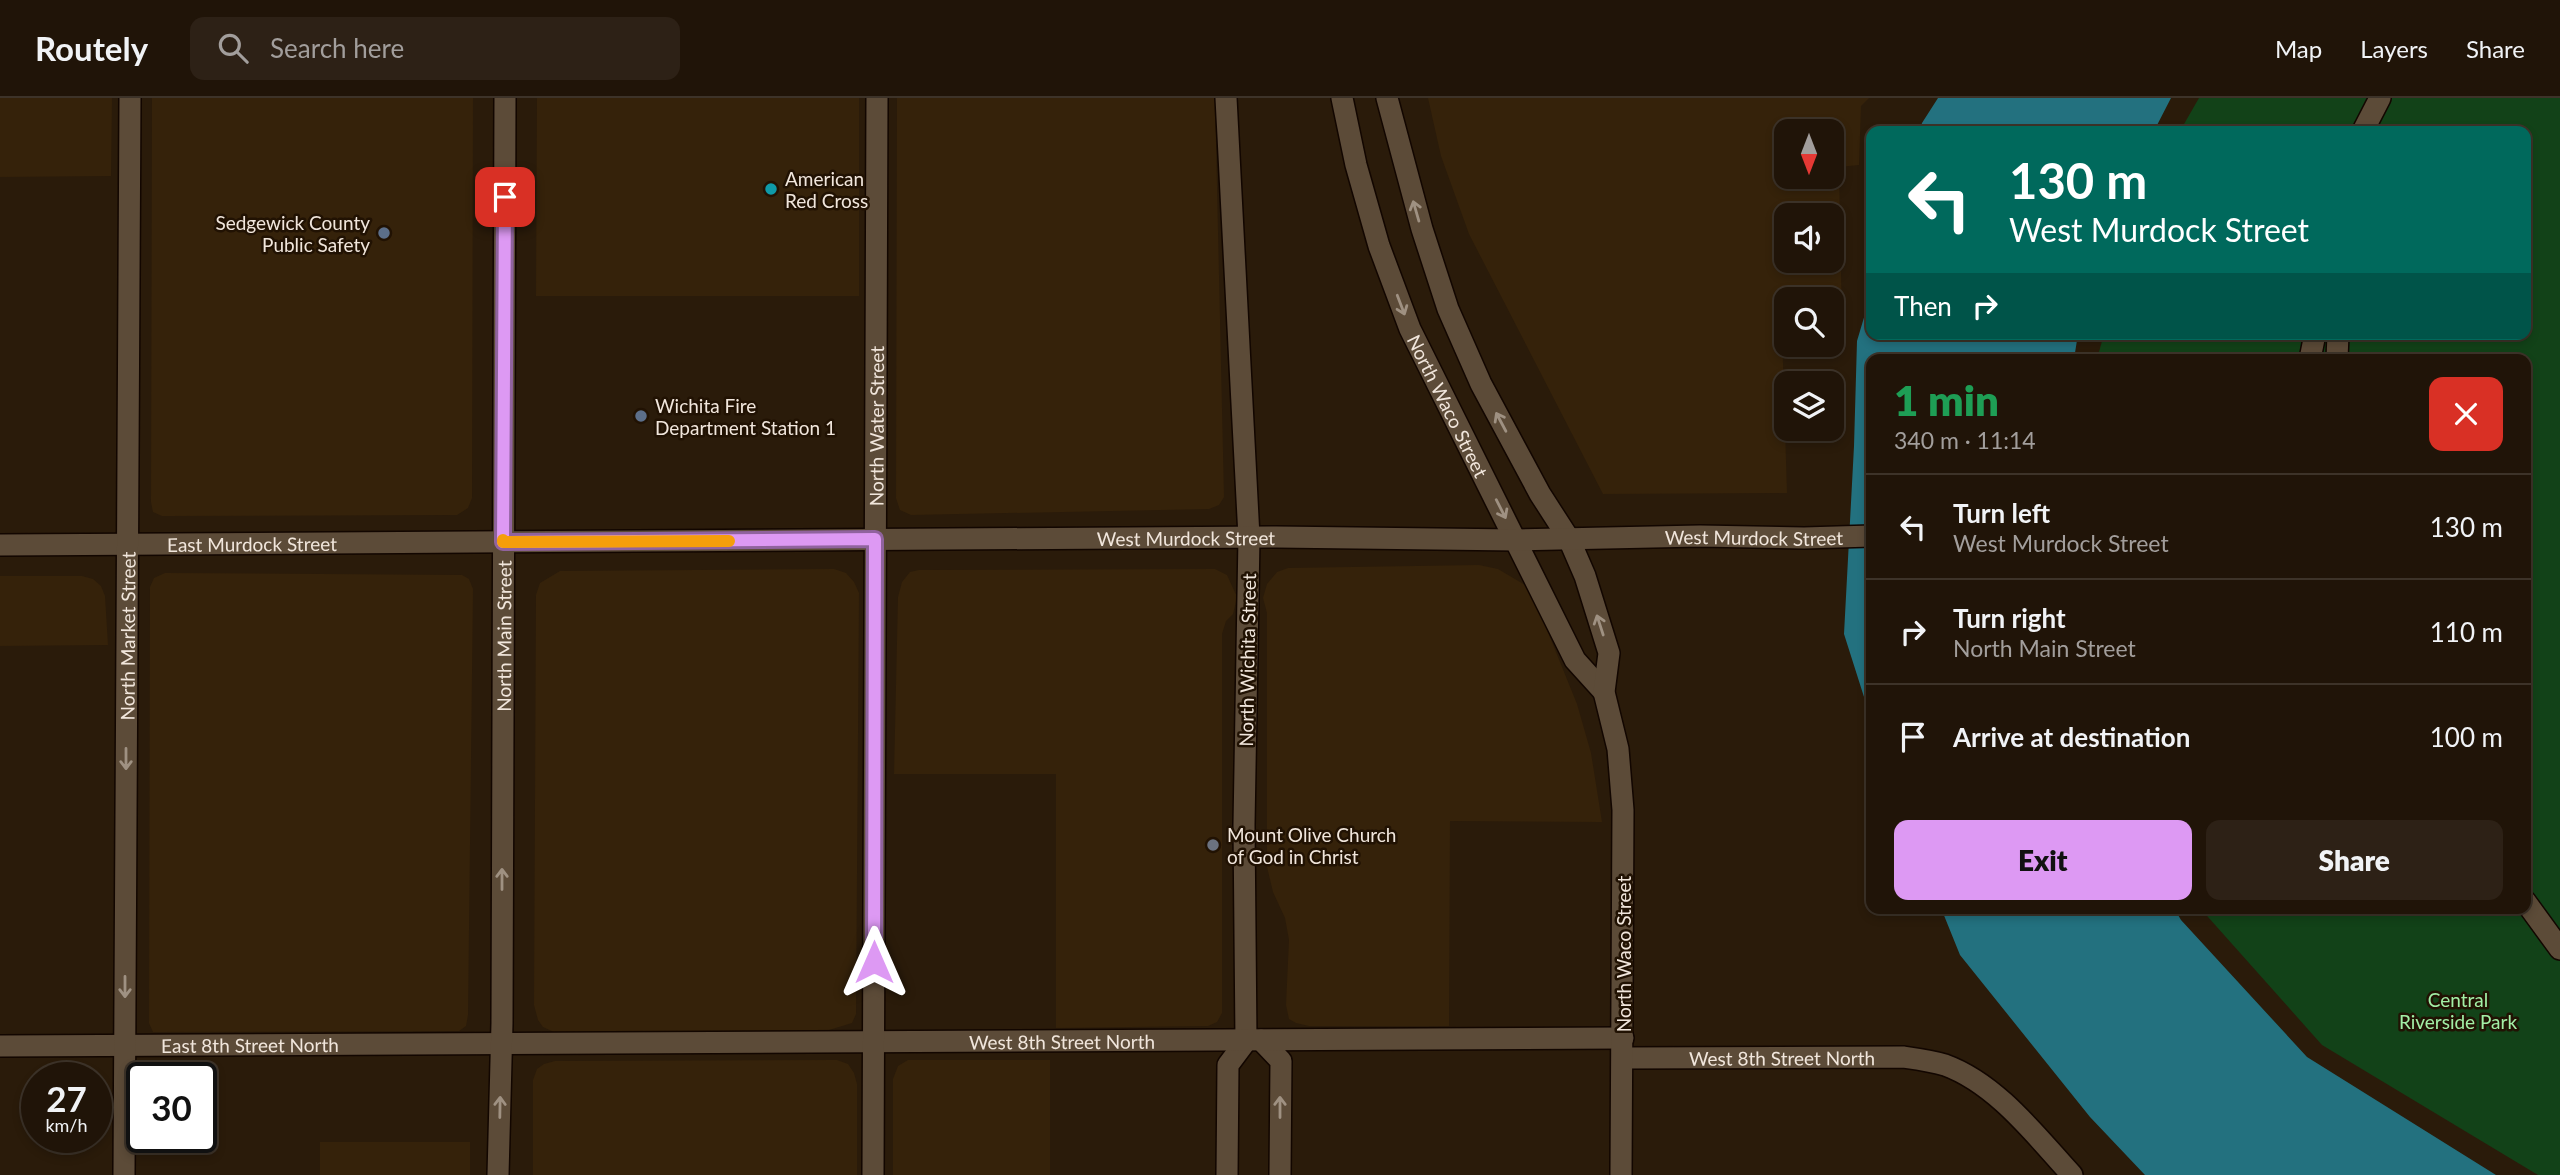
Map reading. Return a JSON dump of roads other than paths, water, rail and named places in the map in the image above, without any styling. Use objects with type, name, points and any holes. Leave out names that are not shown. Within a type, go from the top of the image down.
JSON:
[{"type":"street","name":"North Market Street","points":[[124,1175],[130,98]]},
{"type":"street","name":"North Main Street","points":[[498,1175],[501,1041],[505,98]]},
{"type":"street","name":"North Water Street","points":[[873,1175],[877,98]]},
{"type":"street","name":"North Wichita Street","points":[[1226,98],[1249,537],[1244,825],[1254,1041]]},
{"type":"street","name":"North Waco Street","points":[[1342,98],[1356,165],[1379,246],[1410,329],[1575,660],[1604,692]]},
{"type":"street","name":"North Waco Street","points":[[1387,98],[1396,141],[1448,309],[1481,384],[1540,494],[1569,539],[1585,576],[1609,653],[1604,692],[1618,749],[1623,810],[1621,1175]]},
{"type":"street","points":[[2366,126],[2380,98]]},
{"type":"street","name":"West Murdock Street","points":[[503,542],[1249,537],[1516,540],[1866,536]]},
{"type":"street","name":"East Murdock Street","points":[[0,545],[503,542]]},
{"type":"street","points":[[2531,909],[2560,949]]},
{"type":"street","name":"West 8th Street North","points":[[501,1041],[1254,1041],[1903,1056],[1941,1064],[1964,1073],[1999,1099],[2072,1175]]},
{"type":"street","name":"East 8th Street North","points":[[0,1046],[501,1041]]},
{"type":"street","points":[[1227,1175],[1228,1065],[1254,1041],[1281,1061],[1280,1175]]},
{"type":"water","points":[[1938,98],[2171,98],[2157,126],[1921,126]]},
{"type":"water","points":[[1866,311],[1866,340],[2077,340],[2075,354],[1866,354],[1866,703],[1844,634],[1857,341]]},
{"type":"water","points":[[1943,914],[2178,914],[2307,1057],[2496,1175],[2145,1175],[2090,1117],[1960,955]]},
{"type":"place","name":"American Red Cross","points":[[771,189]]},
{"type":"place","name":"Sedgewick County Public Safety","points":[[384,233]]},
{"type":"place","name":"Wichita Fire Department Station 1","points":[[641,416]]},
{"type":"place","name":"Mount Olive Church of God in Christ","points":[[1213,845]]},
{"type":"park label","name":"Central Riverside Park","points":[[2458,1010]]}]
